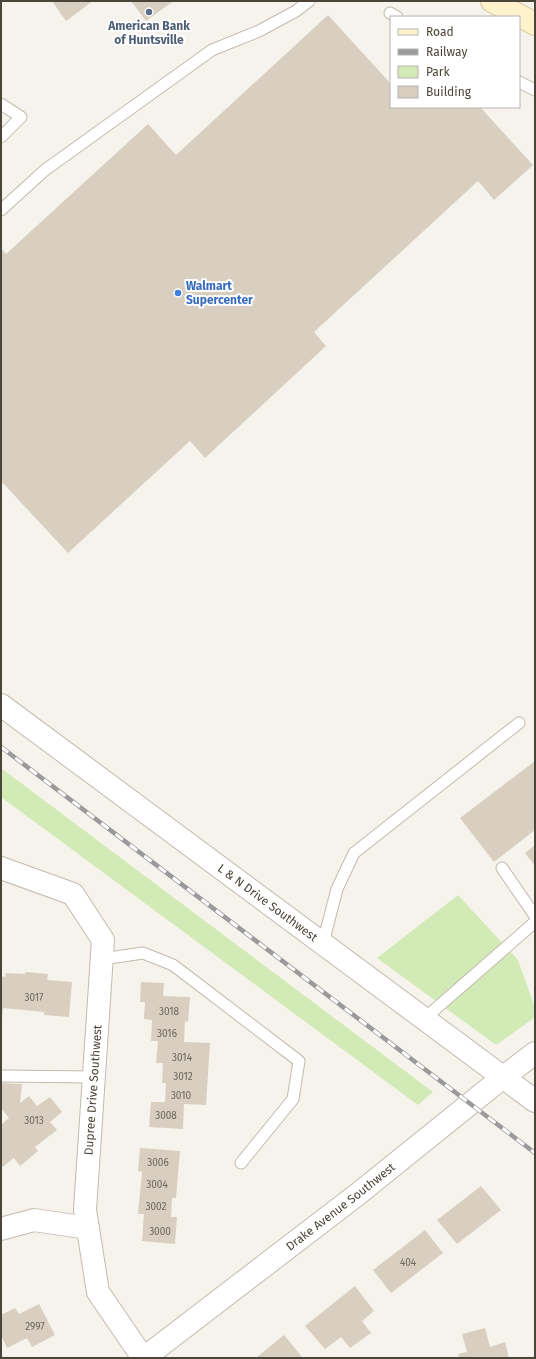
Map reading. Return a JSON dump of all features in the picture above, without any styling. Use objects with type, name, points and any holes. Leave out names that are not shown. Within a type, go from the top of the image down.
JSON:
[{"type":"main road","points":[[492,1],[535,24]]},
{"type":"street","name":"L & N Drive Southwest","points":[[1,704],[502,1078],[535,1101]]},
{"type":"street","name":"Dupree Drive Southwest","points":[[1,868],[73,894],[103,940],[85,1210],[98,1292],[143,1358]]},
{"type":"street","name":"Drake Avenue Southwest","points":[[143,1358],[358,1194],[535,1053]]},
{"type":"street","points":[[1,1229],[34,1220],[88,1228]]},
{"type":"lane","points":[[1,210],[44,170],[212,50],[259,31],[296,11],[309,1]]},
{"type":"lane","points":[[520,82],[535,90]]},
{"type":"lane","points":[[1,104],[21,117],[1,137]]},
{"type":"lane","points":[[323,943],[336,889],[354,853],[519,724]]},
{"type":"lane","points":[[502,868],[531,903],[535,916]]},
{"type":"lane","points":[[424,1019],[535,922]]},
{"type":"lane","points":[[102,959],[143,953],[173,965],[300,1061],[293,1099],[241,1163]]},
{"type":"lane","points":[[1,1076],[94,1077]]},
{"type":"green space","points":[[1,768],[433,1092],[418,1105],[1,797]]},
{"type":"green space","points":[[458,895],[518,960],[535,1008],[535,1017],[496,1045],[377,958]]},
{"type":"building","name":"American Bank of Huntsville","points":[[52,1],[93,1],[66,21]]},
{"type":"building","name":"American Bank of Huntsville","points":[[131,1],[171,1],[172,2],[146,21]]},
{"type":"building","name":"Walmart Supercenter","points":[[328,15],[390,83],[390,108],[481,108],[533,165],[494,200],[478,181],[314,332],[326,346],[205,458],[190,441],[68,553],[1,481],[1,248],[6,254],[148,124],[176,155]]},
{"type":"building","points":[[535,761],[535,830],[494,862],[460,818]]},
{"type":"building","points":[[535,845],[535,866],[525,853]]},
{"type":"building","points":[[25,972],[48,974],[47,980],[72,982],[69,1017],[44,1015],[44,1012],[3,1008],[1,1021],[1,976],[5,977],[6,973],[25,974]]},
{"type":"building","points":[[141,982],[164,983],[163,996],[190,997],[188,1022],[185,1021],[184,1042],[210,1043],[206,1105],[184,1104],[183,1129],[149,1127],[151,1102],[165,1102],[166,1083],[162,1083],[163,1063],[156,1063],[158,1041],[151,1041],[152,1020],[144,1019],[145,1002],[140,1002]]},
{"type":"building","points":[[1,1083],[22,1084],[20,1103],[29,1096],[37,1106],[50,1097],[62,1112],[50,1122],[57,1130],[35,1147],[38,1151],[20,1166],[14,1158],[1,1168],[1,1125],[9,1118],[1,1108]]},
{"type":"building","points":[[140,1148],[180,1151],[176,1198],[172,1198],[171,1217],[177,1217],[175,1244],[142,1241],[144,1214],[138,1214],[142,1172],[138,1171]]},
{"type":"building","points":[[481,1186],[501,1210],[457,1244],[437,1220]]},
{"type":"building","points":[[425,1230],[443,1253],[391,1293],[373,1270]]},
{"type":"building","points":[[355,1286],[374,1311],[362,1321],[371,1333],[350,1348],[341,1337],[325,1349],[305,1326]]},
{"type":"building","points":[[39,1304],[55,1335],[32,1347],[27,1338],[7,1348],[1,1335],[1,1315],[15,1308],[19,1314]]},
{"type":"building","points":[[485,1328],[490,1347],[505,1342],[509,1358],[459,1358],[458,1354],[467,1352],[462,1334]]},
{"type":"building","points":[[284,1335],[303,1358],[256,1358]]},
{"type":"railway","points":[[1,747],[535,1153]]},
{"type":"place","name":"American Bank of Huntsville","points":[[149,12]]},
{"type":"place","name":"Walmart Supercenter","points":[[178,293]]}]
